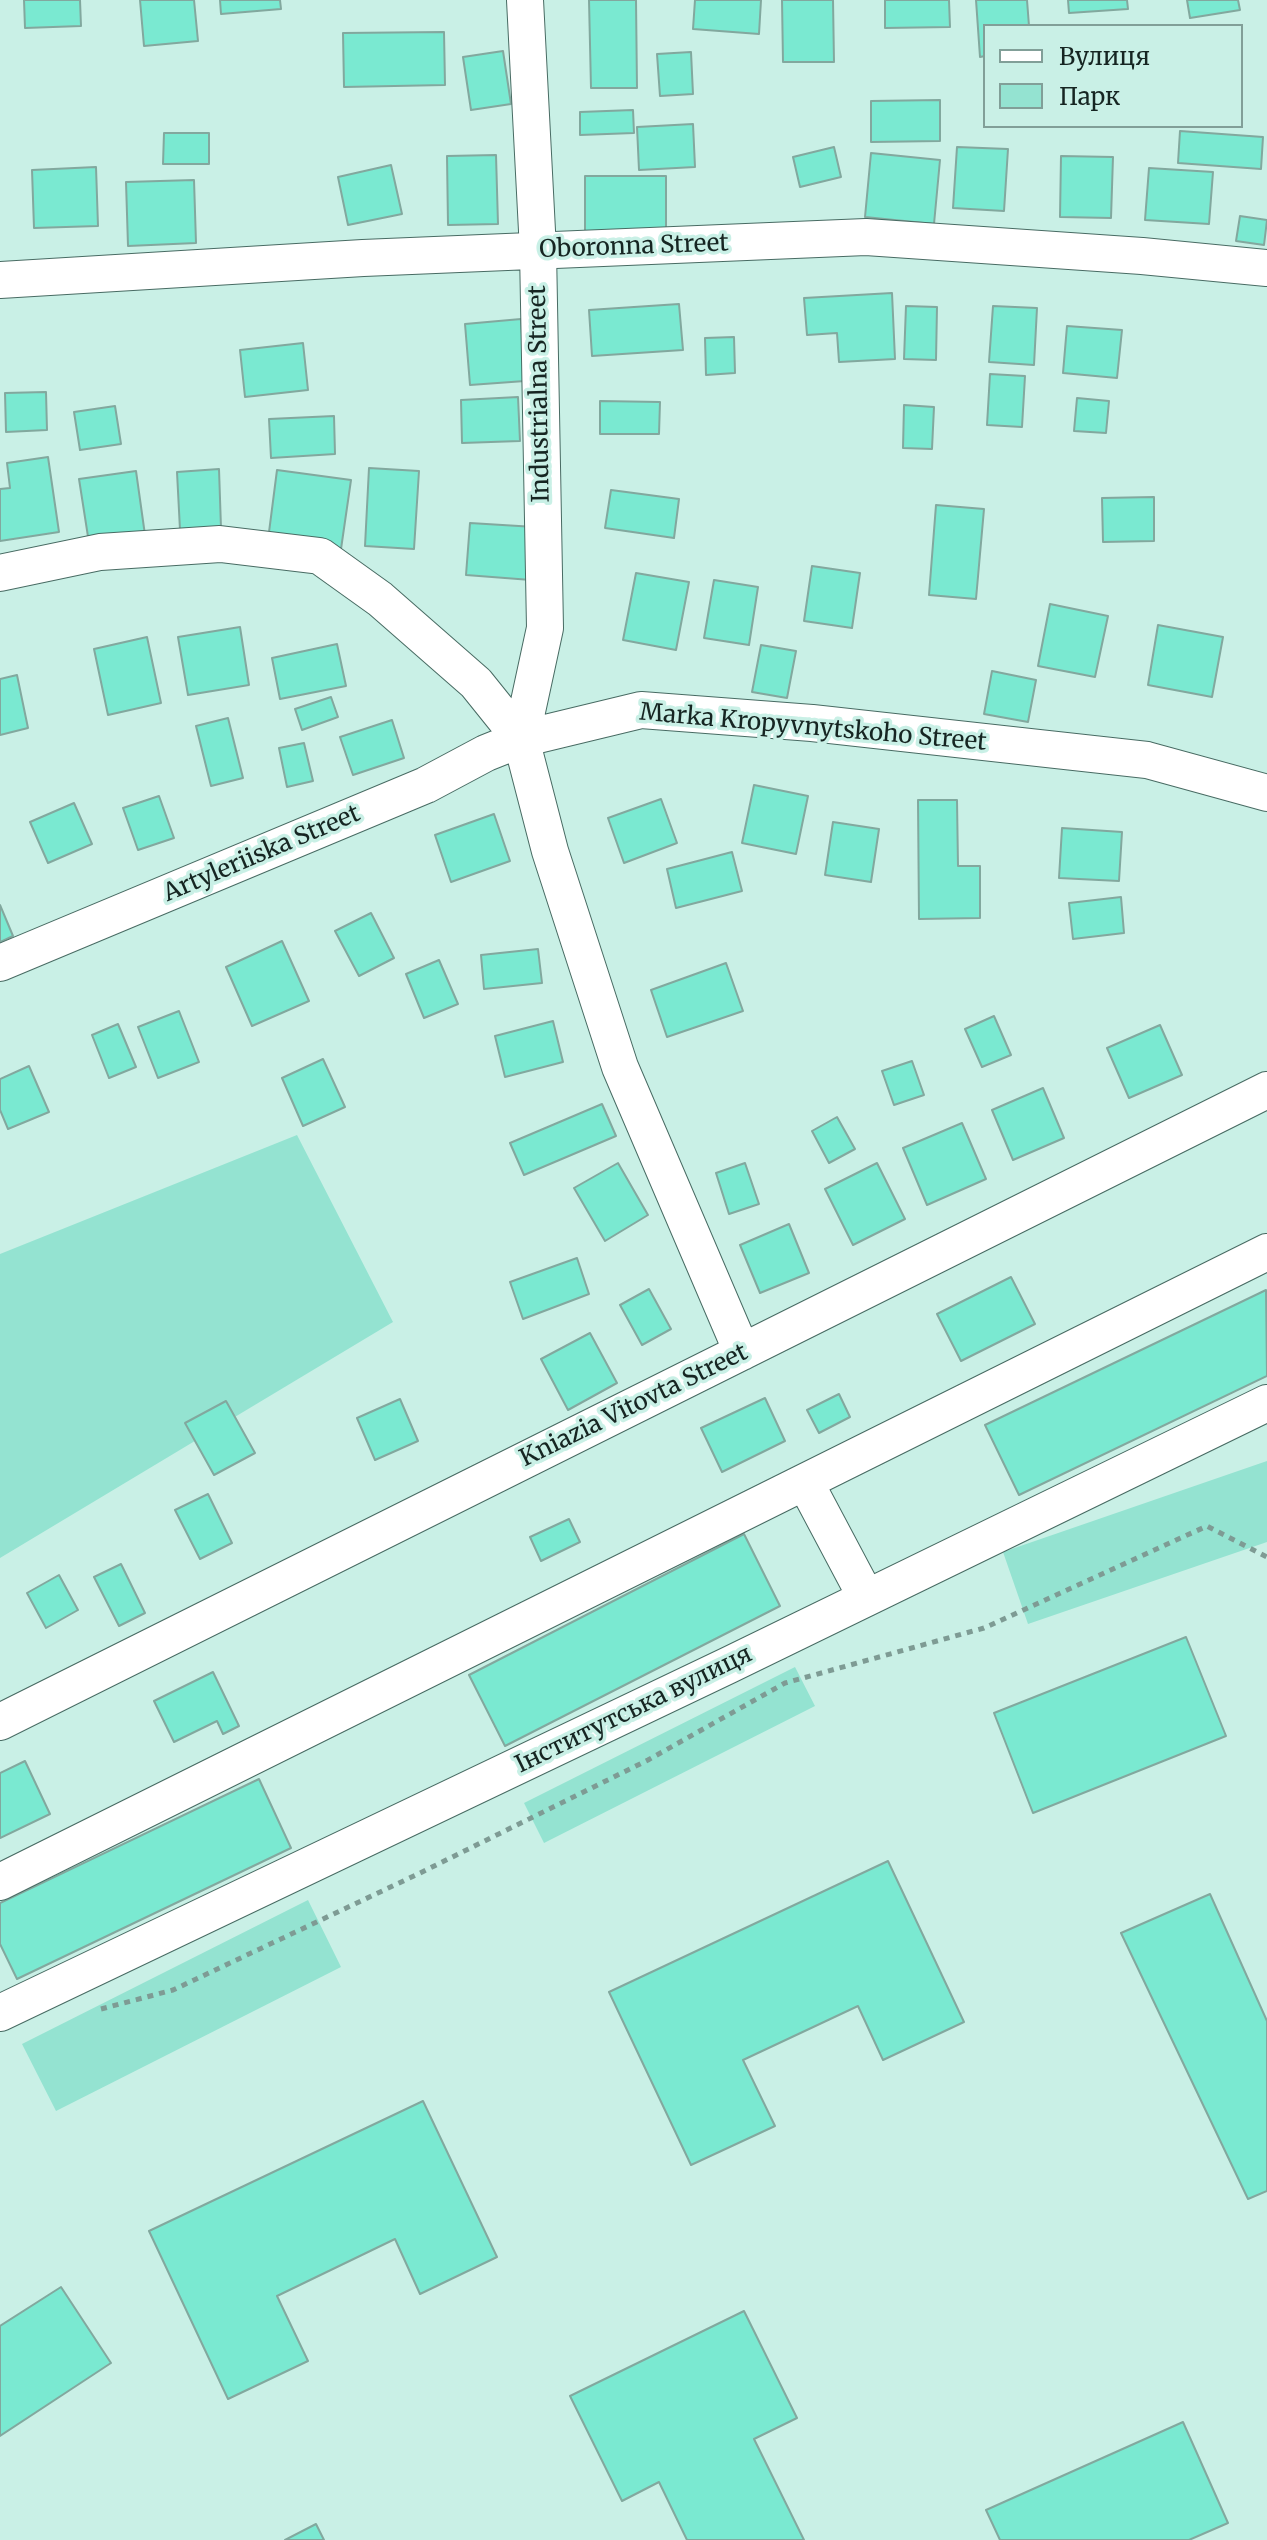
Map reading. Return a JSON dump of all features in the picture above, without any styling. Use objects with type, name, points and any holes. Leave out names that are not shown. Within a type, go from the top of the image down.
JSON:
[{"type":"street","name":"Industrialna Street","points":[[521,739],[545,628],[538,250],[525,0]]},
{"type":"street","name":"Oboronna Street","points":[[0,280],[538,250],[866,237],[1267,268]]},
{"type":"street","points":[[0,573],[100,552],[220,544],[320,556],[380,599],[476,683],[521,739],[550,851],[620,1067],[742,1352]]},
{"type":"street","name":"Marka Kropyvnytskoho Street","points":[[521,739],[641,710],[812,723],[1147,760],[1267,793]]},
{"type":"street","name":"Artyleriiska Street","points":[[0,963],[426,785],[486,753],[521,739]]},
{"type":"street","name":"Kniazia Vitovta Street","points":[[0,1722],[1267,1090]]},
{"type":"street","points":[[0,1882],[1267,1252]]},
{"type":"street","name":"Інститутська вулиця","points":[[0,2013],[729,1665],[1267,1403]]},
{"type":"street","points":[[805,1482],[866,1597]]},
{"type":"path","points":[[99,2010],[173,1990],[418,1874],[648,1760],[785,1683],[984,1628],[1207,1526],[1267,1557]]},
{"type":"green space","points":[[297,1135],[393,1322],[0,1558],[0,1254]]},
{"type":"green space","points":[[1267,1461],[1267,1542],[1028,1624],[1003,1552]]},
{"type":"green space","points":[[795,1667],[815,1706],[544,1843],[524,1803]]},
{"type":"green space","points":[[308,1900],[341,1967],[56,2111],[22,2044]]},
{"type":"building","points":[[24,0],[80,0],[81,26],[25,28]]},
{"type":"building","points":[[140,0],[194,0],[198,41],[144,46]]},
{"type":"building","points":[[220,0],[280,0],[281,9],[221,14]]},
{"type":"building","points":[[589,0],[636,0],[637,88],[591,88]]},
{"type":"building","points":[[695,0],[761,0],[759,34],[693,29]]},
{"type":"building","points":[[782,0],[833,0],[834,62],[783,62]]},
{"type":"building","points":[[885,0],[949,0],[950,27],[885,28]]},
{"type":"building","points":[[976,0],[1027,0],[1029,24],[983,24],[983,56],[980,57]]},
{"type":"building","points":[[1068,0],[1127,0],[1128,9],[1069,13]]},
{"type":"building","points":[[1187,0],[1238,0],[1240,10],[1190,18]]},
{"type":"building","points":[[444,32],[445,85],[344,87],[343,33]]},
{"type":"building","points":[[503,51],[511,104],[471,110],[463,57]]},
{"type":"building","points":[[691,52],[693,94],[660,96],[657,54]]},
{"type":"building","points":[[940,100],[940,141],[871,142],[871,101]]},
{"type":"building","points":[[633,110],[634,133],[580,135],[580,112]]},
{"type":"building","points":[[693,124],[695,167],[639,170],[637,127]]},
{"type":"building","points":[[1180,131],[1263,137],[1261,169],[1178,163]]},
{"type":"building","points":[[164,133],[209,133],[209,164],[163,164]]},
{"type":"building","points":[[834,147],[841,177],[800,187],[793,157]]},
{"type":"building","points":[[957,147],[1008,149],[1004,211],[953,208]]},
{"type":"building","points":[[871,153],[940,160],[934,224],[865,217]]},
{"type":"building","points":[[496,155],[498,224],[448,225],[447,156]]},
{"type":"building","points":[[1061,156],[1113,157],[1111,218],[1060,217]]},
{"type":"building","points":[[391,165],[402,214],[348,225],[338,177]]},
{"type":"building","points":[[96,167],[98,226],[34,228],[32,170]]},
{"type":"building","points":[[1149,168],[1213,172],[1209,224],[1145,220]]},
{"type":"building","points":[[585,176],[666,176],[666,231],[585,232]]},
{"type":"building","points":[[194,180],[196,243],[128,246],[126,182]]},
{"type":"building","points":[[1240,216],[1267,220],[1264,245],[1236,241]]},
{"type":"building","points":[[892,293],[895,359],[839,362],[837,333],[807,335],[804,298]]},
{"type":"building","points":[[679,304],[683,350],[592,356],[589,310]]},
{"type":"building","points":[[906,306],[937,307],[936,360],[904,359]]},
{"type":"building","points":[[993,306],[1037,308],[1034,365],[989,362]]},
{"type":"building","points":[[521,319],[525,381],[470,385],[465,324]]},
{"type":"building","points":[[1067,326],[1122,330],[1117,378],[1063,373]]},
{"type":"building","points":[[734,337],[735,373],[706,375],[705,338]]},
{"type":"building","points":[[303,343],[308,390],[245,397],[240,350]]},
{"type":"building","points":[[990,374],[1025,376],[1022,427],[987,425]]},
{"type":"building","points":[[46,392],[47,430],[6,432],[5,393]]},
{"type":"building","points":[[518,397],[520,441],[462,443],[461,400]]},
{"type":"building","points":[[1077,398],[1109,401],[1106,433],[1074,431]]},
{"type":"building","points":[[600,401],[660,402],[659,434],[600,434]]},
{"type":"building","points":[[904,405],[934,407],[932,449],[903,448]]},
{"type":"building","points":[[115,406],[121,444],[80,450],[74,412]]},
{"type":"building","points":[[334,416],[335,454],[271,458],[269,419]]},
{"type":"building","points":[[48,457],[59,532],[0,541],[0,489],[10,488],[7,463]]},
{"type":"building","points":[[369,468],[419,471],[414,549],[365,546]]},
{"type":"building","points":[[219,469],[221,528],[180,530],[177,472]]},
{"type":"building","points":[[277,470],[351,480],[341,549],[268,540]]},
{"type":"building","points":[[136,471],[145,535],[89,543],[79,479]]},
{"type":"building","points":[[611,490],[679,499],[674,538],[605,528]]},
{"type":"building","points":[[1154,497],[1154,541],[1103,542],[1102,498]]},
{"type":"building","points":[[936,505],[984,509],[976,599],[929,595]]},
{"type":"building","points":[[470,523],[535,527],[531,580],[466,575]]},
{"type":"building","points":[[812,566],[860,573],[852,628],[804,621]]},
{"type":"building","points":[[636,573],[689,582],[676,650],[623,640]]},
{"type":"building","points":[[714,580],[758,587],[749,645],[704,638]]},
{"type":"building","points":[[1050,604],[1108,616],[1095,677],[1038,666]]},
{"type":"building","points":[[1158,625],[1223,637],[1212,697],[1148,685]]},
{"type":"building","points":[[240,627],[249,685],[188,695],[178,637]]},
{"type":"building","points":[[147,637],[161,703],[108,715],[94,649]]},
{"type":"building","points":[[337,644],[346,686],[280,699],[272,658]]},
{"type":"building","points":[[761,645],[796,651],[787,698],[752,692]]},
{"type":"building","points":[[992,671],[1036,680],[1028,722],[984,714]]},
{"type":"building","points":[[17,675],[28,728],[0,735],[0,679]]},
{"type":"building","points":[[331,697],[338,717],[302,730],[295,709]]},
{"type":"building","points":[[228,718],[243,778],[211,786],[196,726]]},
{"type":"building","points":[[392,720],[404,758],[353,775],[340,737]]},
{"type":"building","points":[[304,743],[313,781],[287,787],[279,748]]},
{"type":"building","points":[[754,785],[808,796],[796,854],[742,843]]},
{"type":"building","points":[[159,796],[174,838],[138,850],[123,808]]},
{"type":"building","points":[[661,799],[677,843],[624,863],[608,818]]},
{"type":"building","points":[[918,800],[957,800],[958,866],[980,866],[980,918],[919,919]]},
{"type":"building","points":[[74,803],[92,844],[48,863],[30,822]]},
{"type":"building","points":[[494,814],[510,861],[451,882],[435,835]]},
{"type":"building","points":[[833,822],[879,829],[871,882],[825,875]]},
{"type":"building","points":[[1062,828],[1122,832],[1119,881],[1059,878]]},
{"type":"building","points":[[732,852],[742,891],[676,908],[667,869]]},
{"type":"building","points":[[1121,897],[1124,933],[1073,939],[1069,903]]},
{"type":"building","points":[[0,905],[13,936],[0,942]]},
{"type":"building","points":[[371,913],[394,958],[359,976],[335,931]]},
{"type":"building","points":[[282,941],[309,1001],[252,1026],[226,967]]},
{"type":"building","points":[[538,949],[542,983],[484,989],[481,955]]},
{"type":"building","points":[[439,960],[458,1004],[424,1018],[406,974]]},
{"type":"building","points":[[726,963],[743,1011],[667,1037],[651,990]]},
{"type":"building","points":[[179,1011],[199,1062],[158,1078],[138,1027]]},
{"type":"building","points":[[994,1016],[1011,1055],[982,1067],[965,1029]]},
{"type":"building","points":[[553,1021],[563,1062],[505,1077],[495,1036]]},
{"type":"building","points":[[118,1024],[136,1067],[109,1078],[92,1035]]},
{"type":"building","points":[[1160,1025],[1182,1075],[1129,1098],[1107,1048]]},
{"type":"building","points":[[323,1059],[345,1107],[303,1126],[282,1078]]},
{"type":"building","points":[[912,1061],[924,1095],[894,1105],[882,1071]]},
{"type":"building","points":[[29,1066],[49,1112],[8,1129],[0,1110],[0,1079]]},
{"type":"building","points":[[1043,1088],[1064,1138],[1013,1160],[992,1110]]},
{"type":"building","points":[[602,1104],[616,1136],[524,1175],[510,1143]]},
{"type":"building","points":[[837,1117],[855,1149],[829,1163],[812,1131]]},
{"type":"building","points":[[962,1123],[986,1179],[927,1205],[903,1148]]},
{"type":"building","points":[[618,1163],[648,1215],[605,1241],[574,1188]]},
{"type":"building","points":[[745,1163],[759,1204],[729,1214],[716,1173]]},
{"type":"building","points":[[877,1163],[905,1219],[853,1245],[825,1189]]},
{"type":"building","points":[[789,1224],[809,1273],[760,1293],[740,1245]]},
{"type":"building","points":[[577,1258],[589,1294],[523,1319],[510,1282]]},
{"type":"building","points":[[1011,1277],[1035,1324],[961,1361],[937,1314]]},
{"type":"building","points":[[649,1289],[671,1329],[642,1345],[620,1305]]},
{"type":"building","points":[[1266,1290],[1267,1376],[1019,1495],[985,1425]]},
{"type":"building","points":[[590,1333],[617,1383],[568,1410],[541,1359]]},
{"type":"building","points":[[839,1394],[850,1417],[819,1433],[807,1410]]},
{"type":"building","points":[[765,1398],[785,1441],[722,1472],[701,1428]]},
{"type":"building","points":[[400,1399],[418,1441],[375,1460],[357,1418]]},
{"type":"building","points":[[226,1401],[255,1453],[214,1475],[185,1423]]},
{"type":"building","points":[[208,1494],[232,1543],[200,1559],[175,1510]]},
{"type":"building","points":[[569,1519],[580,1542],[541,1561],[530,1537]]},
{"type":"building","points":[[744,1534],[780,1606],[505,1746],[469,1675]]},
{"type":"building","points":[[121,1564],[145,1613],[119,1626],[94,1577]]},
{"type":"building","points":[[59,1575],[78,1610],[46,1628],[27,1593]]},
{"type":"building","points":[[1186,1637],[1226,1736],[1033,1813],[994,1713]]},
{"type":"building","points":[[213,1672],[239,1726],[223,1734],[217,1721],[174,1742],[154,1701]]},
{"type":"building","points":[[25,1761],[50,1814],[0,1838],[0,1773]]},
{"type":"building","points":[[259,1779],[291,1848],[17,1979],[0,1944],[0,1903]]},
{"type":"building","points":[[888,1861],[964,2022],[883,2060],[858,2006],[743,2060],[775,2126],[691,2165],[609,1992]]},
{"type":"building","points":[[1210,1894],[1267,2021],[1267,2191],[1248,2199],[1121,1933]]},
{"type":"building","points":[[423,2101],[497,2257],[420,2294],[395,2239],[277,2296],[308,2361],[228,2399],[149,2231]]},
{"type":"building","points":[[61,2287],[111,2363],[0,2436],[0,2326]]},
{"type":"building","points":[[744,2311],[797,2418],[754,2439],[804,2540],[687,2540],[659,2482],[622,2501],[570,2396]]},
{"type":"building","points":[[1183,2422],[1228,2523],[1189,2540],[1000,2540],[986,2510]]},
{"type":"building","points":[[316,2524],[324,2540],[285,2540]]}]
